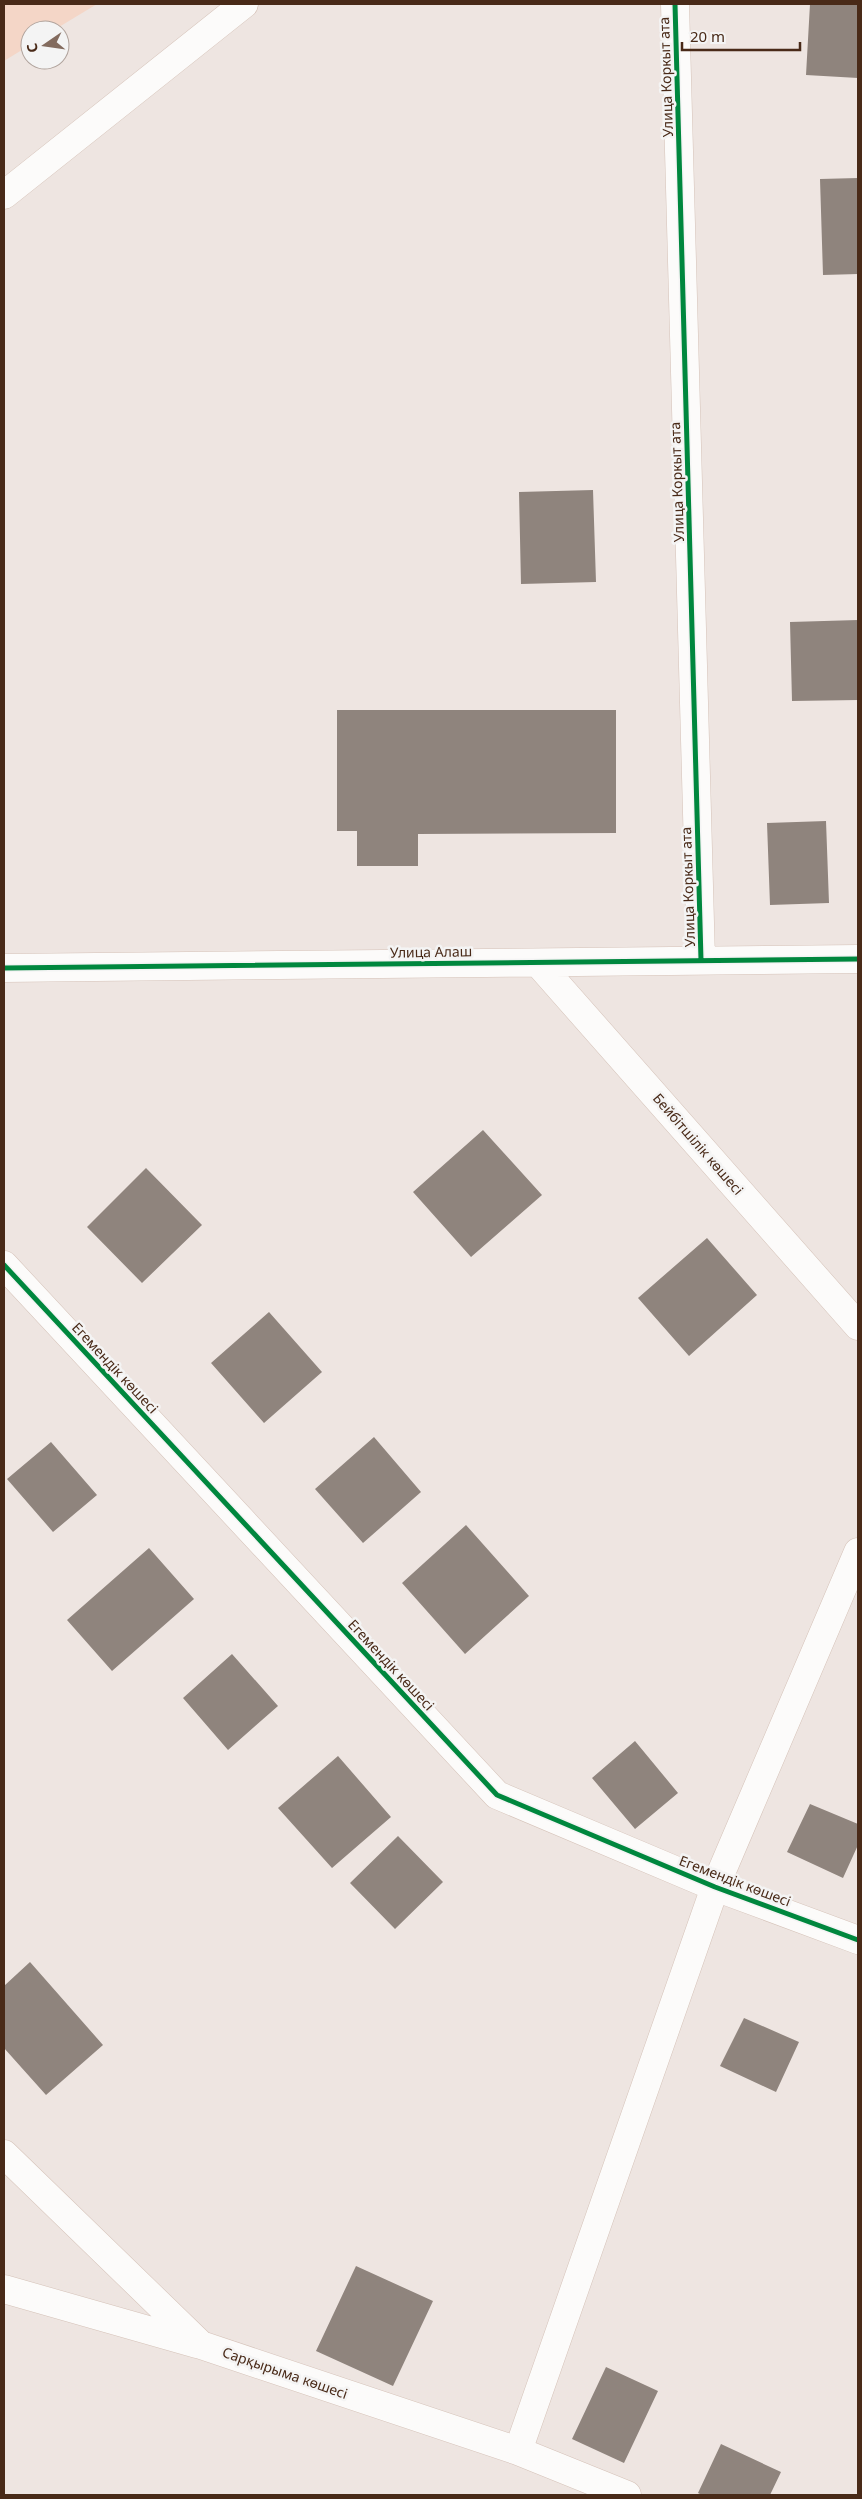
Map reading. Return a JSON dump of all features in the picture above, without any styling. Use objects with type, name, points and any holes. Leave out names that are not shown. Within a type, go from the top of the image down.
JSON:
[{"type":"street","points":[[4,195],[244,4]]},
{"type":"street","name":"Улица Коркыт ата","points":[[675,4],[701,960]]},
{"type":"street","name":"Улица Алаш","points":[[4,968],[858,959]]},
{"type":"street","name":"Бейбітшілік көшесі","points":[[538,962],[858,1326]]},
{"type":"street","name":"Егемендік көшесі","points":[[4,1265],[497,1795],[715,1887],[858,1940]]},
{"type":"street","points":[[518,2451],[715,1887],[858,1552]]},
{"type":"street","name":"Сарқырыма көшесі","points":[[4,2154],[201,2345],[518,2451],[628,2495]]},
{"type":"street","points":[[4,2289],[201,2345]]},
{"type":"shaded area","points":[[4,4],[97,4],[70,20],[20,20],[20,51],[4,61]]},
{"type":"building","points":[[810,4],[858,4],[858,78],[806,75]]},
{"type":"building","points":[[858,178],[858,274],[823,275],[820,179]]},
{"type":"building","points":[[593,490],[596,582],[521,584],[519,492]]},
{"type":"building","points":[[858,620],[858,700],[792,701],[790,622]]},
{"type":"building","points":[[337,710],[616,710],[616,833],[418,834],[418,866],[357,866],[357,831],[337,831]]},
{"type":"building","points":[[826,821],[829,903],[770,905],[767,823]]},
{"type":"building","points":[[483,1130],[542,1195],[471,1257],[413,1192]]},
{"type":"building","points":[[146,1168],[202,1225],[142,1283],[87,1227]]},
{"type":"building","points":[[707,1238],[757,1295],[689,1356],[638,1298]]},
{"type":"building","points":[[269,1312],[322,1372],[264,1423],[211,1363]]},
{"type":"building","points":[[374,1437],[421,1492],[363,1543],[315,1489]]},
{"type":"building","points":[[51,1442],[97,1495],[53,1532],[7,1479]]},
{"type":"building","points":[[466,1525],[529,1596],[465,1654],[402,1583]]},
{"type":"building","points":[[149,1548],[194,1599],[112,1671],[67,1620]]},
{"type":"building","points":[[232,1654],[278,1706],[228,1750],[183,1698]]},
{"type":"building","points":[[635,1741],[678,1793],[635,1829],[592,1778]]},
{"type":"building","points":[[338,1756],[391,1817],[332,1868],[278,1808]]},
{"type":"building","points":[[810,1804],[858,1824],[858,1845],[843,1878],[787,1852]]},
{"type":"building","points":[[398,1836],[443,1882],[395,1929],[350,1883]]},
{"type":"building","points":[[30,1962],[103,2045],[46,2095],[4,2048],[4,1986]]},
{"type":"building","points":[[744,2018],[799,2042],[776,2092],[720,2066]]},
{"type":"building","points":[[356,2266],[433,2301],[393,2386],[316,2351]]},
{"type":"building","points":[[606,2367],[658,2391],[624,2463],[572,2439]]},
{"type":"building","points":[[721,2444],[781,2472],[770,2495],[702,2495],[698,2493]]},
{"type":"cycle path","points":[[675,4],[701,960]]},
{"type":"cycle path","points":[[4,968],[858,959]]},
{"type":"cycle path","points":[[4,1265],[497,1795],[715,1887],[858,1940]]}]
